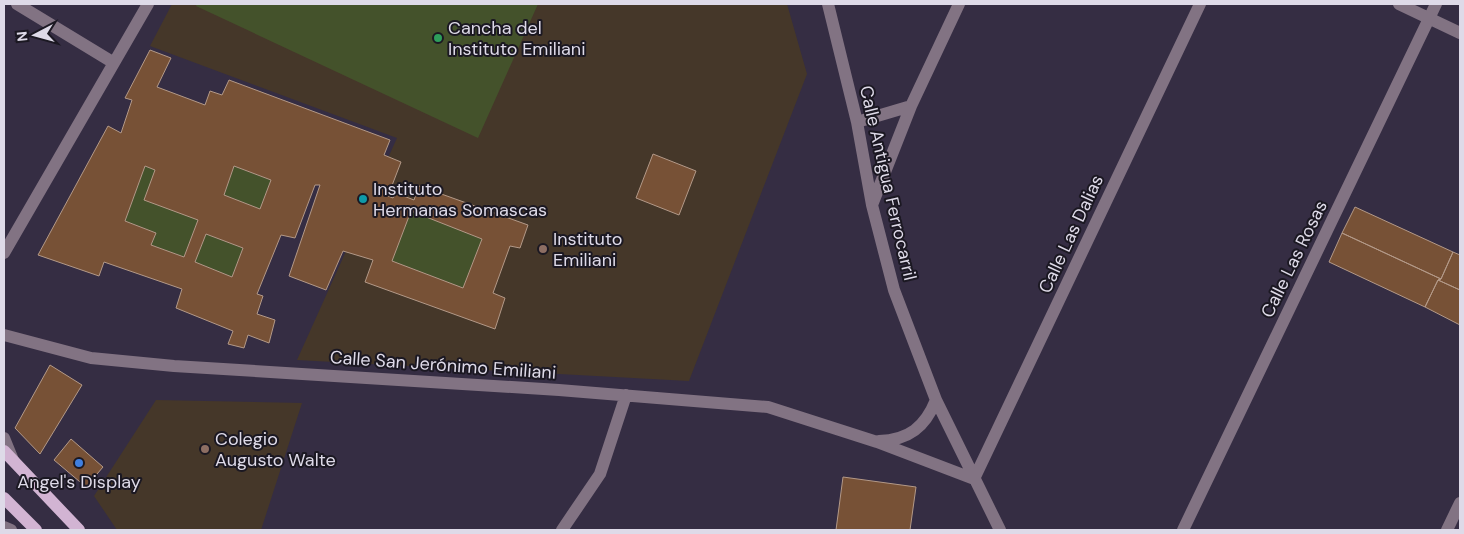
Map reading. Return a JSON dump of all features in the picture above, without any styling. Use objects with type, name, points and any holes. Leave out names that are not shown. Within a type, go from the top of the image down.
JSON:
[{"type":"main road","points":[[4,451],[79,530]]},
{"type":"main road","points":[[4,498],[36,530]]},
{"type":"street","points":[[17,4],[114,63]]},
{"type":"street","points":[[4,253],[148,4]]},
{"type":"street","name":"Calle Antigua Ferrocarril","points":[[828,4],[857,122],[872,206],[894,290],[936,400],[1000,530]]},
{"type":"street","points":[[872,206],[910,106],[959,4]]},
{"type":"street","name":"Calle Las Dalias","points":[[974,479],[1200,4]]},
{"type":"street","points":[[1399,4],[1460,33]]},
{"type":"street","name":"Calle Las Rosas","points":[[1183,530],[1436,4]]},
{"type":"street","points":[[857,122],[910,106]]},
{"type":"street","name":"Calle San Jerónimo Emiliani","points":[[4,335],[91,358],[165,365],[626,395],[768,407],[877,442],[974,479]]},
{"type":"street","points":[[562,530],[600,474],[626,395]]},
{"type":"street","name":"Calle San Jerónimo Emiliani","points":[[877,442],[893,441],[909,435],[922,426],[936,400]]},
{"type":"street","points":[[4,438],[13,460]]},
{"type":"street","points":[[1447,530],[1460,503]]},
{"type":"street","points":[[4,527],[11,530]]},
{"type":"shaded area","name":"Instituto Emiliani","points":[[172,4],[787,4],[807,74],[689,381],[297,360],[397,138],[150,46]]},
{"type":"shaded area","name":"Colegio Augusto Walte","points":[[156,400],[302,403],[261,530],[117,530],[94,496]]},
{"type":"green space","name":"Cancha del Instituto Emiliani","points":[[197,4],[538,4],[478,138],[196,6]]},
{"type":"green space","points":[[145,166],[155,170],[198,220],[184,257],[151,245],[156,233],[125,221]]},
{"type":"green space","points":[[234,166],[271,180],[260,209],[224,195]]},
{"type":"green space","points":[[411,211],[482,239],[463,288],[392,261]]},
{"type":"green space","points":[[206,234],[243,248],[232,277],[195,262]]},
{"type":"building","name":"Instituto Hermanas Somascas","points":[[150,50],[171,58],[157,87],[205,105],[210,91],[222,95],[229,80],[390,140],[384,155],[401,162],[388,196],[393,198],[396,193],[414,200],[419,186],[528,225],[520,248],[510,246],[493,293],[505,298],[495,329],[365,282],[373,260],[343,251],[326,290],[289,276],[320,185],[315,185],[295,238],[281,235],[257,294],[263,296],[257,314],[275,320],[269,343],[248,335],[244,348],[228,344],[233,331],[176,308],[182,289],[104,262],[99,276],[38,255],[108,126],[121,133],[132,100],[125,98]],"holes":[[[145,166],[155,170],[144,200],[198,220],[184,257],[151,245],[156,233],[125,221]],[[234,166],[271,180],[260,209],[224,195]],[[411,211],[482,239],[463,288],[392,261]],[[206,234],[243,248],[232,277],[195,262]]]},
{"type":"building","points":[[653,154],[696,171],[679,215],[636,198]]},
{"type":"building","points":[[1355,207],[1453,252],[1441,279],[1342,233]]},
{"type":"building","points":[[1342,233],[1441,279],[1438,280],[1425,307],[1329,262]]},
{"type":"building","points":[[1453,252],[1460,255],[1460,290],[1438,280],[1441,279]]},
{"type":"building","points":[[1438,280],[1460,290],[1460,325],[1425,307]]},
{"type":"building","points":[[50,365],[82,385],[40,454],[15,428]]},
{"type":"building","name":"Angel's Display","points":[[71,439],[103,467],[86,487],[54,460]]},
{"type":"building","points":[[843,477],[916,487],[910,530],[836,530]]},
{"type":"place","name":"Cancha del Instituto Emiliani","points":[[438,38]]},
{"type":"place","name":"Instituto Hermanas Somascas","points":[[363,199]]},
{"type":"place","name":"Instituto Emiliani","points":[[543,249]]},
{"type":"place","name":"Colegio Augusto Walte","points":[[205,449]]},
{"type":"place","name":"Angel's Display","points":[[79,463]]}]
